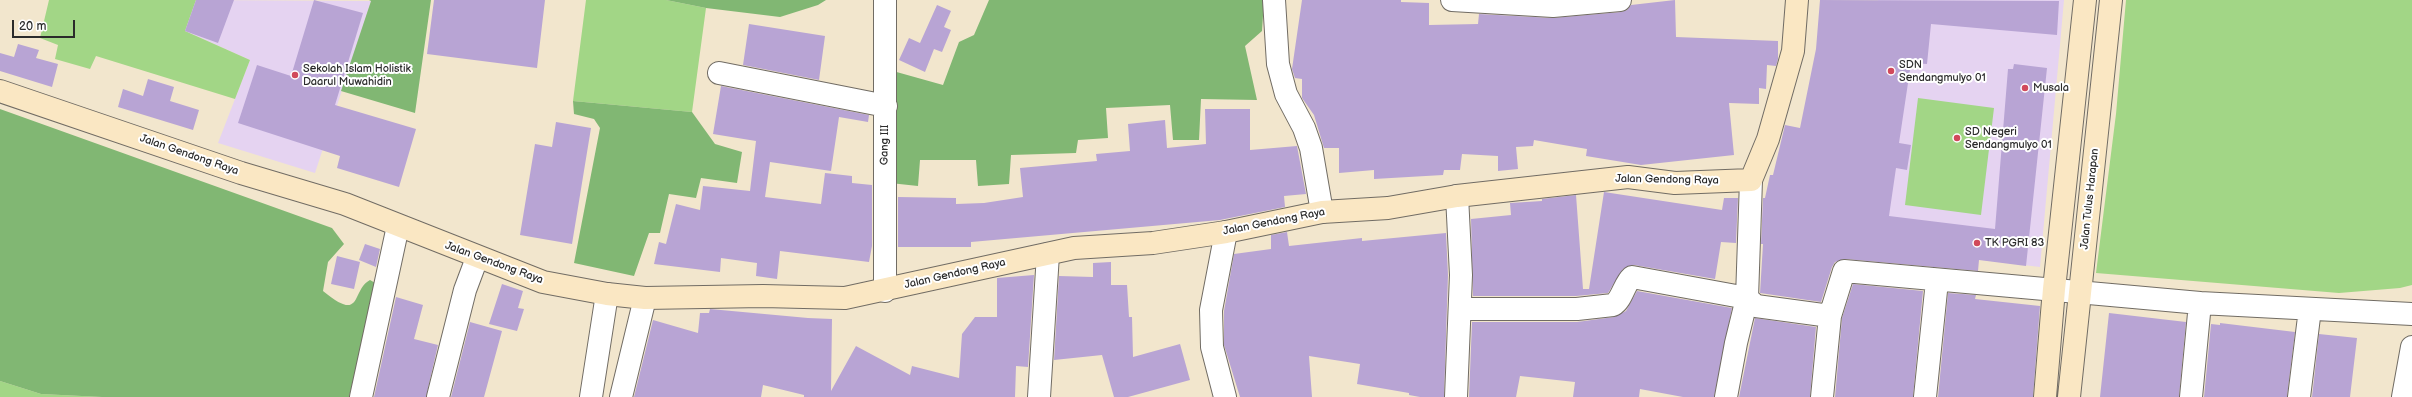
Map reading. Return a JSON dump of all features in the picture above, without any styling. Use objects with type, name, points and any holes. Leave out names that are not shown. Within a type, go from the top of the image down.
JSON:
[{"type":"main road","points":[[1751,180],[1768,139],[1793,51],[1797,0]]},
{"type":"main road","points":[[2045,397],[2054,289],[2085,0]]},
{"type":"main road","name":"Jalan Tulus Harapan","points":[[2069,397],[2111,0]]},
{"type":"main road","name":"Jalan Gendong Raya","points":[[0,92],[241,173],[345,204],[477,258],[543,282],[607,294],[645,298],[763,296],[845,298],[1074,248],[1153,243],[1226,232],[1322,212],[1388,208],[1457,196],[1628,177],[1675,183],[1751,180]]},
{"type":"street","name":"Gang III","points":[[885,0],[885,290]]},
{"type":"street","points":[[1274,0],[1278,64],[1286,94],[1307,138],[1322,212]]},
{"type":"street","points":[[1452,0],[1553,6],[1620,0]]},
{"type":"street","points":[[718,72],[886,106]]},
{"type":"street","points":[[1726,397],[1736,343],[1747,298],[1751,180]]},
{"type":"street","points":[[1456,397],[1461,275],[1457,196]]},
{"type":"street","points":[[361,397],[398,226]]},
{"type":"street","points":[[1225,397],[1212,347],[1211,310],[1226,232]]},
{"type":"street","points":[[1039,397],[1048,254]]},
{"type":"street","points":[[438,397],[465,290],[477,258]]},
{"type":"street","points":[[1822,397],[1830,316],[1844,271],[1937,281],[2054,289],[2200,303],[2412,314]]},
{"type":"street","points":[[1460,309],[1577,309],[1613,305],[1632,277],[1747,298],[1756,306],[1830,316]]},
{"type":"street","points":[[1925,397],[1937,281]]},
{"type":"street","points":[[591,397],[607,294]]},
{"type":"street","points":[[621,397],[645,298]]},
{"type":"street","points":[[2191,397],[2200,303]]},
{"type":"street","points":[[2299,397],[2310,309]]},
{"type":"street","points":[[2403,397],[2412,347]]},
{"type":"shaded area","name":"Sekolah Islam Holistik Daarul Muwahidin","points":[[196,0],[371,1],[315,173],[218,143],[250,60],[185,31]]},
{"type":"shaded area","name":"SD Negeri Sendangmulyo 01","points":[[1878,0],[2064,0],[2040,267],[1858,245]]},
{"type":"green space","points":[[49,0],[196,0],[185,31],[250,60],[235,99],[96,56],[90,69],[55,59],[58,45],[40,38]]},
{"type":"green space","points":[[369,0],[431,0],[415,113],[341,91],[371,1]]},
{"type":"green space","points":[[586,0],[666,0],[706,8],[692,112],[573,101]]},
{"type":"green space","points":[[666,0],[826,0],[818,5],[780,17],[706,8]]},
{"type":"green space","points":[[989,0],[1264,0],[1262,31],[1245,46],[1257,100],[1201,99],[1199,140],[1173,140],[1170,105],[1106,108],[1108,138],[1078,140],[1076,153],[1011,155],[1009,184],[978,186],[976,160],[920,160],[918,186],[890,183],[893,71],[943,85],[959,42],[974,35]]},
{"type":"green space","points":[[2126,0],[2412,0],[2412,285],[2400,288],[2339,293],[2096,273],[2116,114]]},
{"type":"green space","points":[[1918,98],[1994,108],[1981,215],[1905,205]]},
{"type":"green space","points":[[573,101],[692,112],[715,144],[742,152],[737,183],[701,178],[696,198],[669,194],[660,233],[649,233],[634,276],[574,263],[600,128],[594,119],[574,114]]},
{"type":"green space","points":[[0,109],[332,228],[344,244],[328,262],[323,291],[345,305],[350,305],[354,302],[364,285],[370,280],[377,284],[349,397],[102,397],[41,394],[0,381]]},
{"type":"green space","points":[[0,381],[41,394],[102,397],[0,397]]},
{"type":"building","points":[[196,0],[234,0],[218,43],[185,31]]},
{"type":"building","points":[[314,0],[363,13],[335,105],[416,129],[399,187],[337,168],[340,156],[238,123],[257,65],[291,76]]},
{"type":"building","points":[[434,0],[545,0],[537,68],[427,54]]},
{"type":"building","points":[[1302,0],[1401,0],[1401,2],[1429,3],[1429,25],[1478,24],[1479,14],[1552,18],[1621,12],[1627,10],[1631,5],[1675,0],[1676,37],[1778,41],[1778,59],[1776,66],[1767,65],[1766,89],[1759,88],[1759,104],[1729,103],[1734,155],[1641,165],[1586,156],[1587,149],[1534,140],[1533,146],[1516,147],[1518,169],[1498,171],[1498,156],[1462,154],[1460,170],[1444,170],[1443,175],[1374,179],[1374,170],[1339,173],[1339,148],[1324,148],[1314,115],[1302,98],[1302,79],[1295,78],[1292,69]]},
{"type":"building","points":[[1820,0],[2059,1],[2057,35],[1931,24],[1927,64],[1911,63],[1899,143],[1911,145],[1907,170],[1896,168],[1889,216],[1995,229],[2008,69],[2013,69],[2014,64],[2047,68],[2026,266],[1979,260],[1978,271],[1845,259],[1835,262],[1832,267],[1821,302],[1760,293],[1763,244],[1761,244],[1763,198],[1765,198],[1770,175],[1773,175],[1785,125],[1800,128],[1816,49]]},
{"type":"building","points":[[937,5],[951,11],[944,27],[951,30],[942,52],[934,49],[925,72],[899,60],[909,38],[920,43]]},
{"type":"building","points":[[749,24],[825,36],[819,80],[743,65]]},
{"type":"building","points":[[18,44],[39,50],[36,58],[58,64],[52,87],[0,71],[0,53],[14,57]]},
{"type":"building","points":[[148,79],[174,87],[170,101],[199,110],[193,130],[118,107],[123,89],[143,96]]},
{"type":"building","points":[[721,86],[869,115],[868,122],[839,117],[831,171],[770,162],[765,197],[821,204],[825,173],[852,176],[852,183],[872,185],[872,246],[869,262],[780,251],[777,279],[756,276],[757,263],[721,258],[720,272],[654,264],[659,242],[666,244],[676,204],[700,210],[703,186],[750,191],[756,141],[713,134]]},
{"type":"building","points":[[1205,109],[1250,109],[1250,150],[1297,146],[1306,194],[1284,196],[1285,207],[1220,220],[971,242],[971,247],[898,247],[898,197],[956,198],[956,204],[984,203],[1023,197],[1020,168],[1097,161],[1096,154],[1130,151],[1128,124],[1165,120],[1167,148],[1206,144]]},
{"type":"building","points":[[556,122],[591,128],[572,244],[520,235],[535,144],[552,147]]},
{"type":"building","points":[[1604,192],[1722,210],[1724,198],[1738,198],[1736,243],[1721,242],[1715,279],[1634,265],[1623,269],[1608,293],[1576,296],[1473,296],[1471,219],[1511,215],[1510,203],[1542,201],[1542,199],[1576,195],[1583,289],[1589,289]]},
{"type":"building","points":[[1287,232],[1289,246],[1362,238],[1362,241],[1446,233],[1448,275],[1444,397],[1420,397],[1409,395],[1409,393],[1357,384],[1360,364],[1309,356],[1312,397],[1240,397],[1224,345],[1224,311],[1234,254],[1271,249],[1271,235]]},
{"type":"building","points":[[365,244],[380,249],[376,267],[359,260]]},
{"type":"building","points":[[337,256],[360,262],[354,289],[331,284]]},
{"type":"building","points":[[1111,262],[1111,285],[1127,285],[1129,317],[1132,317],[1133,357],[1180,344],[1190,380],[1128,397],[1114,397],[1102,355],[1054,360],[1059,276],[1093,277],[1093,263]]},
{"type":"building","points":[[1034,275],[1028,367],[1016,366],[1015,397],[804,397],[804,395],[763,385],[761,397],[634,397],[653,320],[698,333],[700,313],[709,313],[710,309],[832,319],[831,391],[856,346],[910,375],[912,366],[959,378],[962,334],[975,317],[997,317],[997,278]]},
{"type":"building","points":[[502,284],[523,291],[518,308],[524,309],[517,331],[489,324]]},
{"type":"building","points":[[1853,284],[1923,291],[1913,397],[1835,397],[1842,318]]},
{"type":"building","points":[[1637,291],[1732,308],[1714,397],[1683,397],[1640,389],[1639,397],[1573,397],[1575,382],[1520,376],[1516,397],[1469,397],[1472,322],[1577,322],[1614,317],[1626,311]]},
{"type":"building","points":[[1948,293],[1976,295],[1975,299],[2040,306],[2033,397],[1938,397]]},
{"type":"building","points":[[396,297],[423,305],[414,339],[438,345],[426,397],[374,397]]},
{"type":"building","points":[[2109,313],[2186,322],[2179,397],[2100,397]]},
{"type":"building","points":[[1755,318],[1816,327],[1810,397],[1739,397]]},
{"type":"building","points":[[470,322],[502,331],[484,397],[451,397]]},
{"type":"building","points":[[2220,323],[2295,332],[2287,397],[2204,397],[2211,324],[2220,325]]},
{"type":"building","points":[[2319,334],[2357,338],[2350,397],[2312,397]]},
{"type":"place","name":"SDN Sendangmulyo 01","points":[[1891,71]]},
{"type":"place","name":"Sekolah Islam Holistik Daarul Muwahidin","points":[[295,75]]},
{"type":"place","name":"Musala","points":[[2025,88]]},
{"type":"place","name":"SD Negeri Sendangmulyo 01","points":[[1957,138]]},
{"type":"place","name":"TK PGRI 83","points":[[1977,243]]}]
